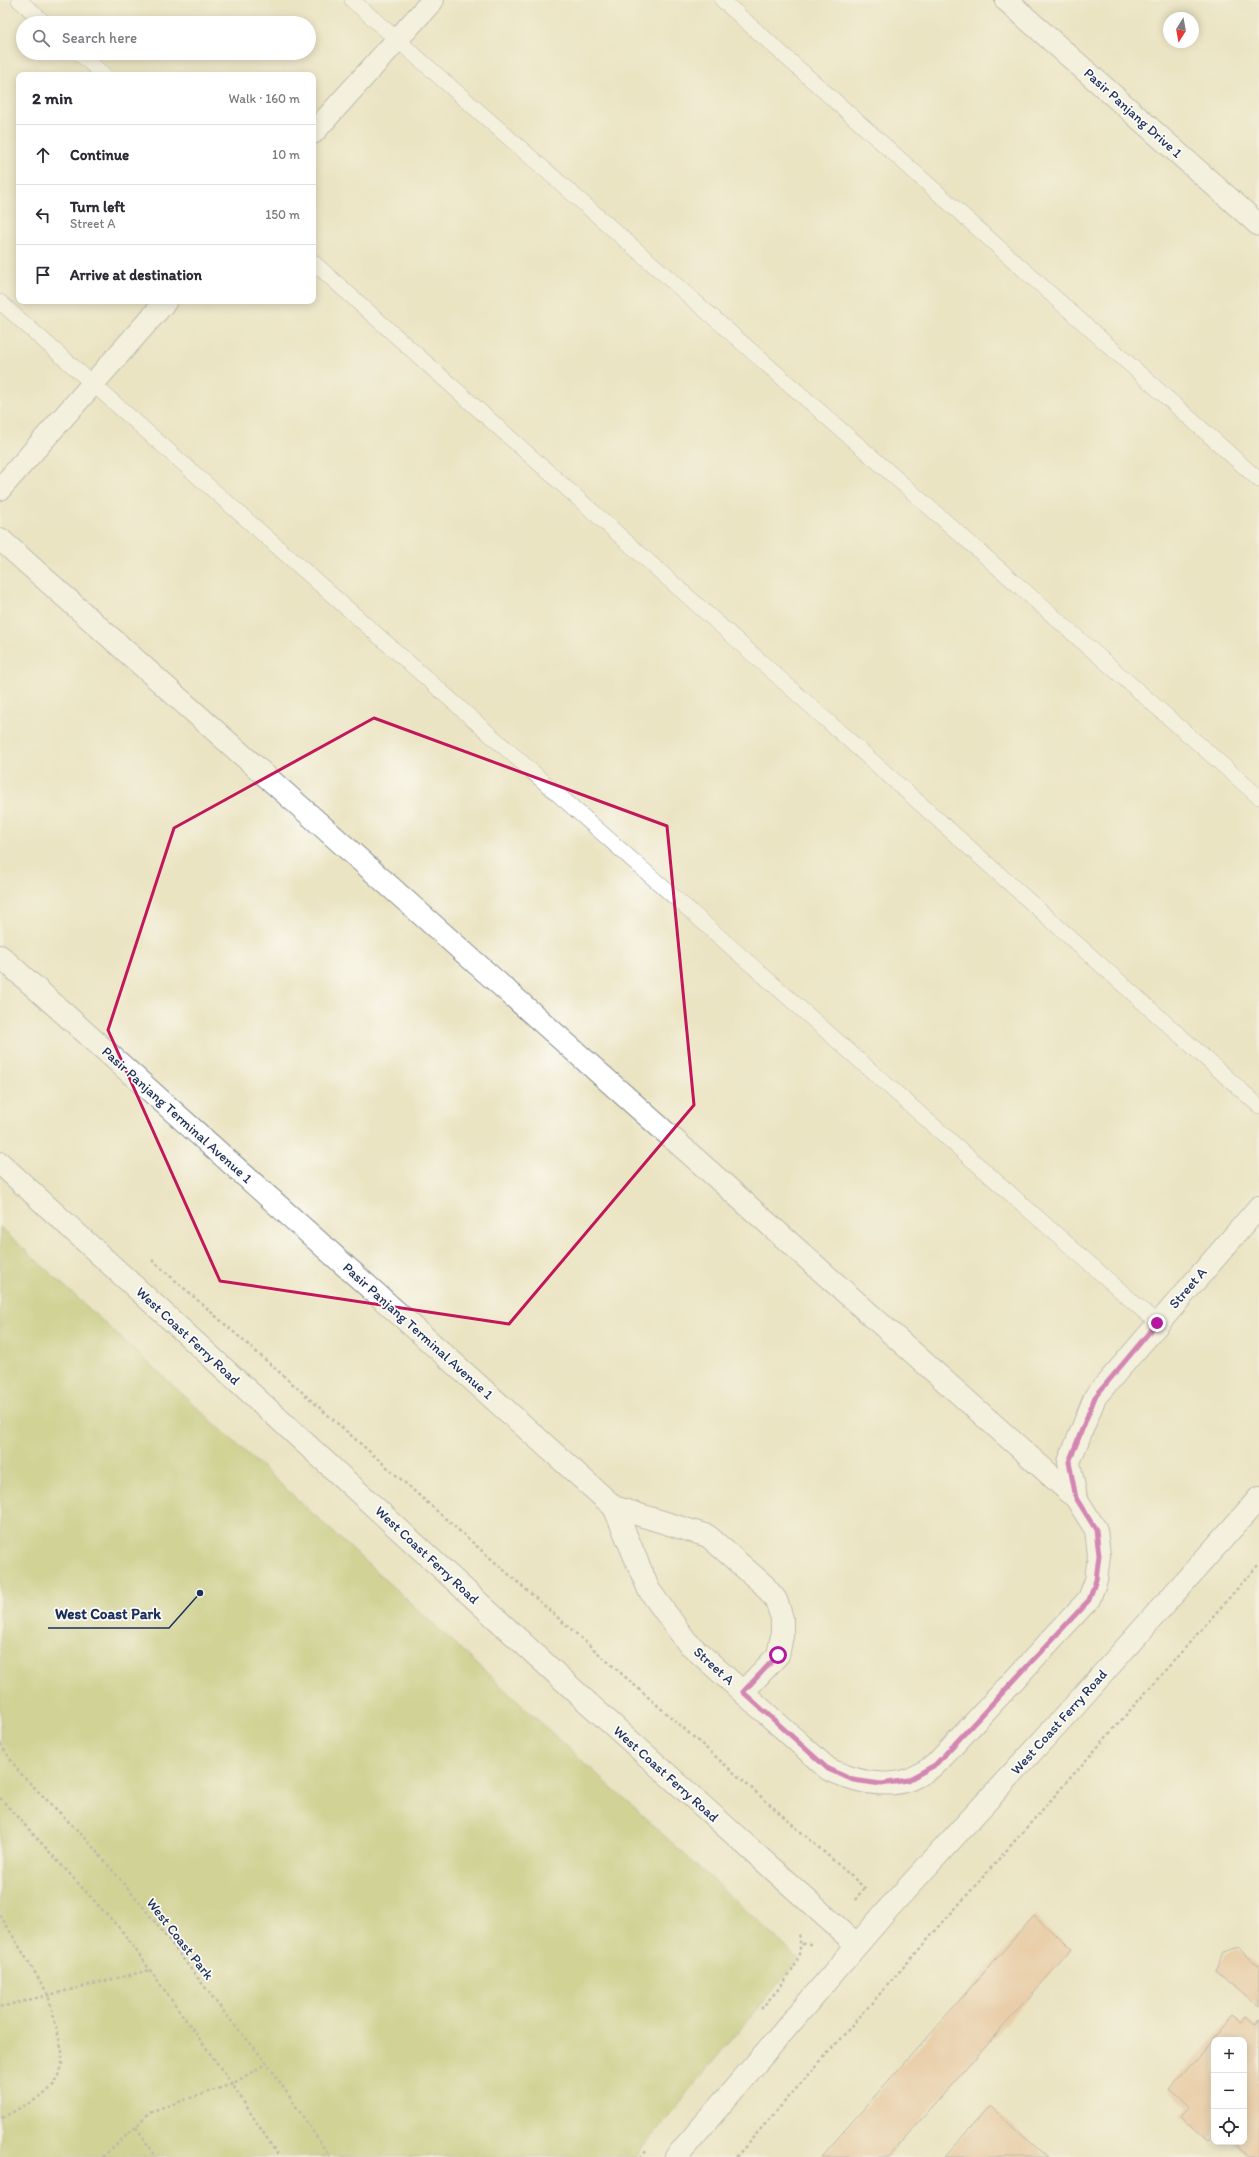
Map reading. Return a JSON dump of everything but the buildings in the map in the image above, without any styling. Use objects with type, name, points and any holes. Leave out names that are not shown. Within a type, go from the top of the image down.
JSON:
[{"type":"street","points":[[316,131],[433,0]]},
{"type":"street","name":"Pasir Panjang Drive 1","points":[[1006,0],[1259,226]]},
{"type":"street","points":[[0,489],[93,386],[163,304]]},
{"type":"street","points":[[0,539],[1076,1498]]},
{"type":"street","name":"Pasir Panjang Terminal Avenue 1","points":[[0,956],[614,1507],[708,1536],[764,1586],[776,1600],[782,1624],[782,1636],[778,1655],[743,1692]]},
{"type":"street","name":"West Coast Ferry Road","points":[[0,1163],[587,1702],[857,1945]]},
{"type":"street","name":"Street A","points":[[614,1507],[649,1590],[687,1642],[828,1769],[853,1780],[881,1784],[908,1780],[935,1765],[1089,1600],[1096,1580],[1099,1555],[1096,1530],[1076,1498],[1069,1462],[1095,1397],[1157,1323],[1259,1207]]},
{"type":"street","name":"West Coast Ferry Road","points":[[676,2157],[888,1909],[1074,1706],[1259,1498]]},
{"type":"lane","points":[[19,0],[37,16]]},
{"type":"lane","points":[[352,0],[1259,797]]},
{"type":"lane","points":[[722,0],[1259,480]]},
{"type":"lane","points":[[87,60],[101,72]]},
{"type":"lane","points":[[316,265],[1259,1106]]},
{"type":"lane","points":[[0,302],[93,386],[1157,1323]]},
{"type":"path","points":[[149,1258],[888,1909]]},
{"type":"path","points":[[736,2157],[1259,1564]]},
{"type":"path","name":"West Coast Park","points":[[0,1744],[20,1773],[86,1839],[142,1904],[227,2016],[266,2063],[330,2157]]},
{"type":"path","points":[[0,1798],[122,1931],[232,2084],[279,2157]]},
{"type":"path","points":[[0,1915],[48,1994],[62,2051],[62,2064],[59,2076],[52,2088],[42,2096],[0,2119]]},
{"type":"path","points":[[756,2015],[796,1966],[802,1944],[799,1932]]},
{"type":"path","points":[[0,2006],[150,1970]]},
{"type":"path","points":[[102,2157],[136,2127],[150,2112],[232,2084],[266,2063]]},
{"type":"path","points":[[136,2127],[156,2157]]},
{"type":"path","points":[[640,2157],[650,2145]]},
{"type":"highlighted area","points":[[374,718],[667,826],[694,1105],[509,1324],[220,1281],[108,1030],[174,828]]},
{"type":"green space","points":[[0,1227],[799,1959],[638,2153],[637,2157],[0,2157]]},
{"type":"place","name":"West Coast Park","points":[[200,1593]]},
{"type":"route","points":[[778,1655],[743,1692],[828,1769],[853,1780],[881,1784],[908,1780],[935,1765],[1089,1600],[1096,1580],[1099,1555],[1096,1530],[1076,1498],[1069,1462],[1095,1397],[1157,1323]]}]
